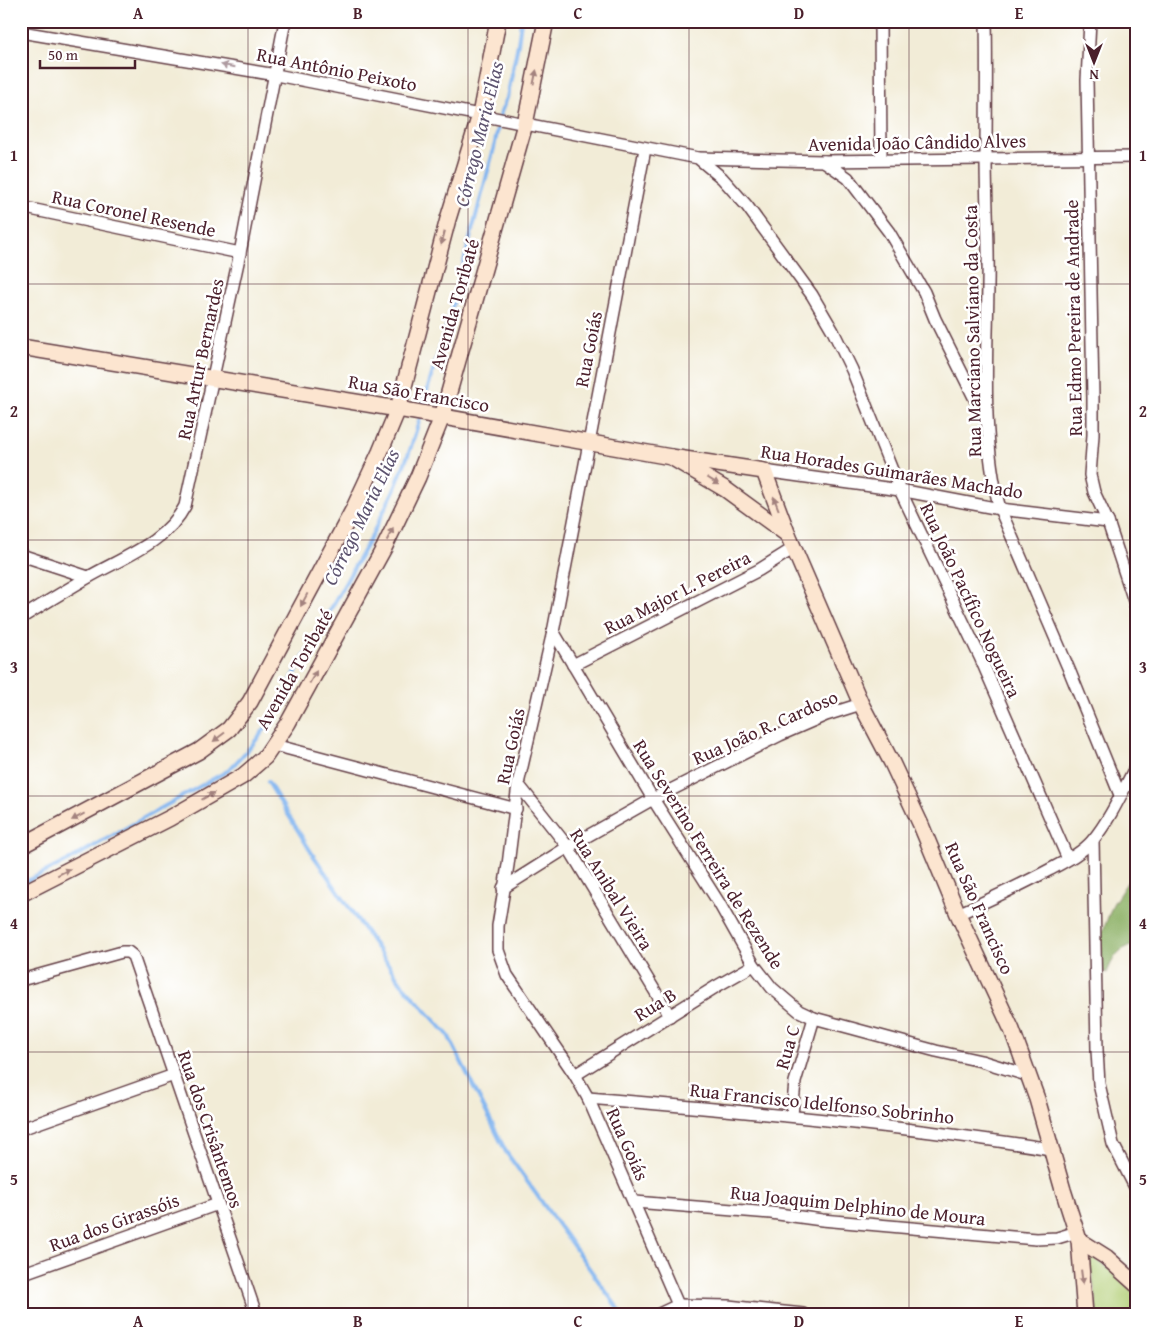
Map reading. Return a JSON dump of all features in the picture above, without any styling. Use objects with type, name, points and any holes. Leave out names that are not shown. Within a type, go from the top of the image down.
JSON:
[{"type":"street","name":"Rua Artur Bernardes","points":[[21,618],[88,577],[157,539],[179,517],[185,506],[240,252],[285,21]]},
{"type":"street","name":"Avenida Toribaté","points":[[21,846],[199,751],[229,729],[250,702],[353,510],[380,452],[403,410],[448,219],[484,116],[498,21]]},
{"type":"street","name":"Avenida Toribaté","points":[[21,894],[170,818],[243,776],[265,758],[274,745],[384,548],[418,477],[438,416],[521,124],[546,21]]},
{"type":"street","points":[[880,21],[881,159]]},
{"type":"street","name":"Rua Marciano Salviano da Costa","points":[[986,21],[988,81],[986,158],[988,425],[994,481],[1000,509],[1120,795]]},
{"type":"street","name":"Rua Edmo Pereira de Andrade","points":[[1090,21],[1087,80],[1093,398],[1090,475],[1094,492],[1108,522],[1136,607]]},
{"type":"street","name":"Rua Antônio Peixoto","points":[[21,32],[276,75],[645,149]]},
{"type":"street","points":[[645,149],[698,158]]},
{"type":"street","name":"Rua Goiás","points":[[645,149],[553,632],[518,784],[516,809],[498,926],[498,950],[507,975],[575,1075],[588,1098],[635,1202],[680,1309]]},
{"type":"street","name":"Avenida João Cândido Alves","points":[[698,158],[824,161],[1136,157]]},
{"type":"street","name":"Rua João Pacífico Nogueira","points":[[698,158],[722,178],[747,206],[812,295],[833,331],[852,370],[900,490],[980,657],[1068,859]]},
{"type":"street","points":[[824,161],[848,178],[889,232],[924,292],[935,319],[988,425]]},
{"type":"street","name":"Rua Coronel Resende","points":[[21,207],[240,252]]},
{"type":"street","name":"Rua São Francisco","points":[[21,347],[403,410],[671,457],[725,489],[791,541]]},
{"type":"street","name":"Rua Horades Guimarães Machado","points":[[671,457],[900,490],[1000,509],[1108,522]]},
{"type":"street","name":"Rua São Francisco","points":[[764,471],[791,541],[861,704],[892,762],[921,825],[958,914],[1012,1030],[1030,1076],[1078,1236],[1085,1314]]},
{"type":"street","name":"Rua Major L. Pereira","points":[[573,665],[759,570],[791,541]]},
{"type":"street","points":[[21,555],[88,577]]},
{"type":"street","name":"Rua Severino Ferreira de Rezende","points":[[553,632],[653,799],[720,904],[754,964],[772,988],[799,1011],[814,1018],[936,1051],[982,1061],[1030,1076]]},
{"type":"street","name":"Rua João R. Cardoso","points":[[503,888],[568,847],[653,799],[780,735],[826,715],[861,704]]},
{"type":"street","points":[[274,745],[516,809]]},
{"type":"street","points":[[958,914],[1024,884],[1068,859],[1093,840],[1136,766]]},
{"type":"street","name":"Rua Anibal Vieira","points":[[518,784],[568,847],[670,1016]]},
{"type":"street","points":[[1093,840],[1096,1031],[1099,1084],[1113,1144],[1136,1190]]},
{"type":"street","name":"Rua dos Crisântemos","points":[[21,980],[122,952],[128,952],[133,956],[256,1314]]},
{"type":"street","name":"Rua B","points":[[575,1075],[754,964]]},
{"type":"street","name":"Rua C","points":[[792,1115],[795,1082],[814,1018]]},
{"type":"street","points":[[21,1129],[174,1075]]},
{"type":"street","name":"Rua Francisco Idelfonso Sobrinho","points":[[588,1098],[792,1115],[937,1132],[1051,1149]]},
{"type":"street","name":"Rua Joaquim Delphino de Moura","points":[[635,1202],[771,1213],[822,1220],[1036,1239],[1078,1236]]},
{"type":"street","name":"Rua dos Girassóis","points":[[21,1274],[218,1204]]},
{"type":"street","points":[[1078,1236],[1106,1257],[1136,1284]]},
{"type":"street","points":[[659,1314],[680,1309],[728,1306],[803,1314]]},
{"type":"green space","points":[[1136,872],[1136,946],[1125,948],[1117,954],[1107,973],[1099,970],[1098,944],[1113,904]]},
{"type":"green space","points":[[1088,1253],[1126,1283],[1136,1295],[1136,1314],[1096,1314],[1096,1297]]},
{"type":"waterway","name":"Córrego Maria Elias","points":[[422,408],[452,307],[494,148],[501,112],[507,98],[521,21]]},
{"type":"waterway","name":"Córrego Maria Elias","points":[[21,884],[69,860],[229,770],[253,744],[275,716],[288,686],[372,535],[395,488],[420,418]]},
{"type":"waterway","points":[[268,782],[313,855],[401,983],[448,1035],[506,1152],[622,1314]]}]
